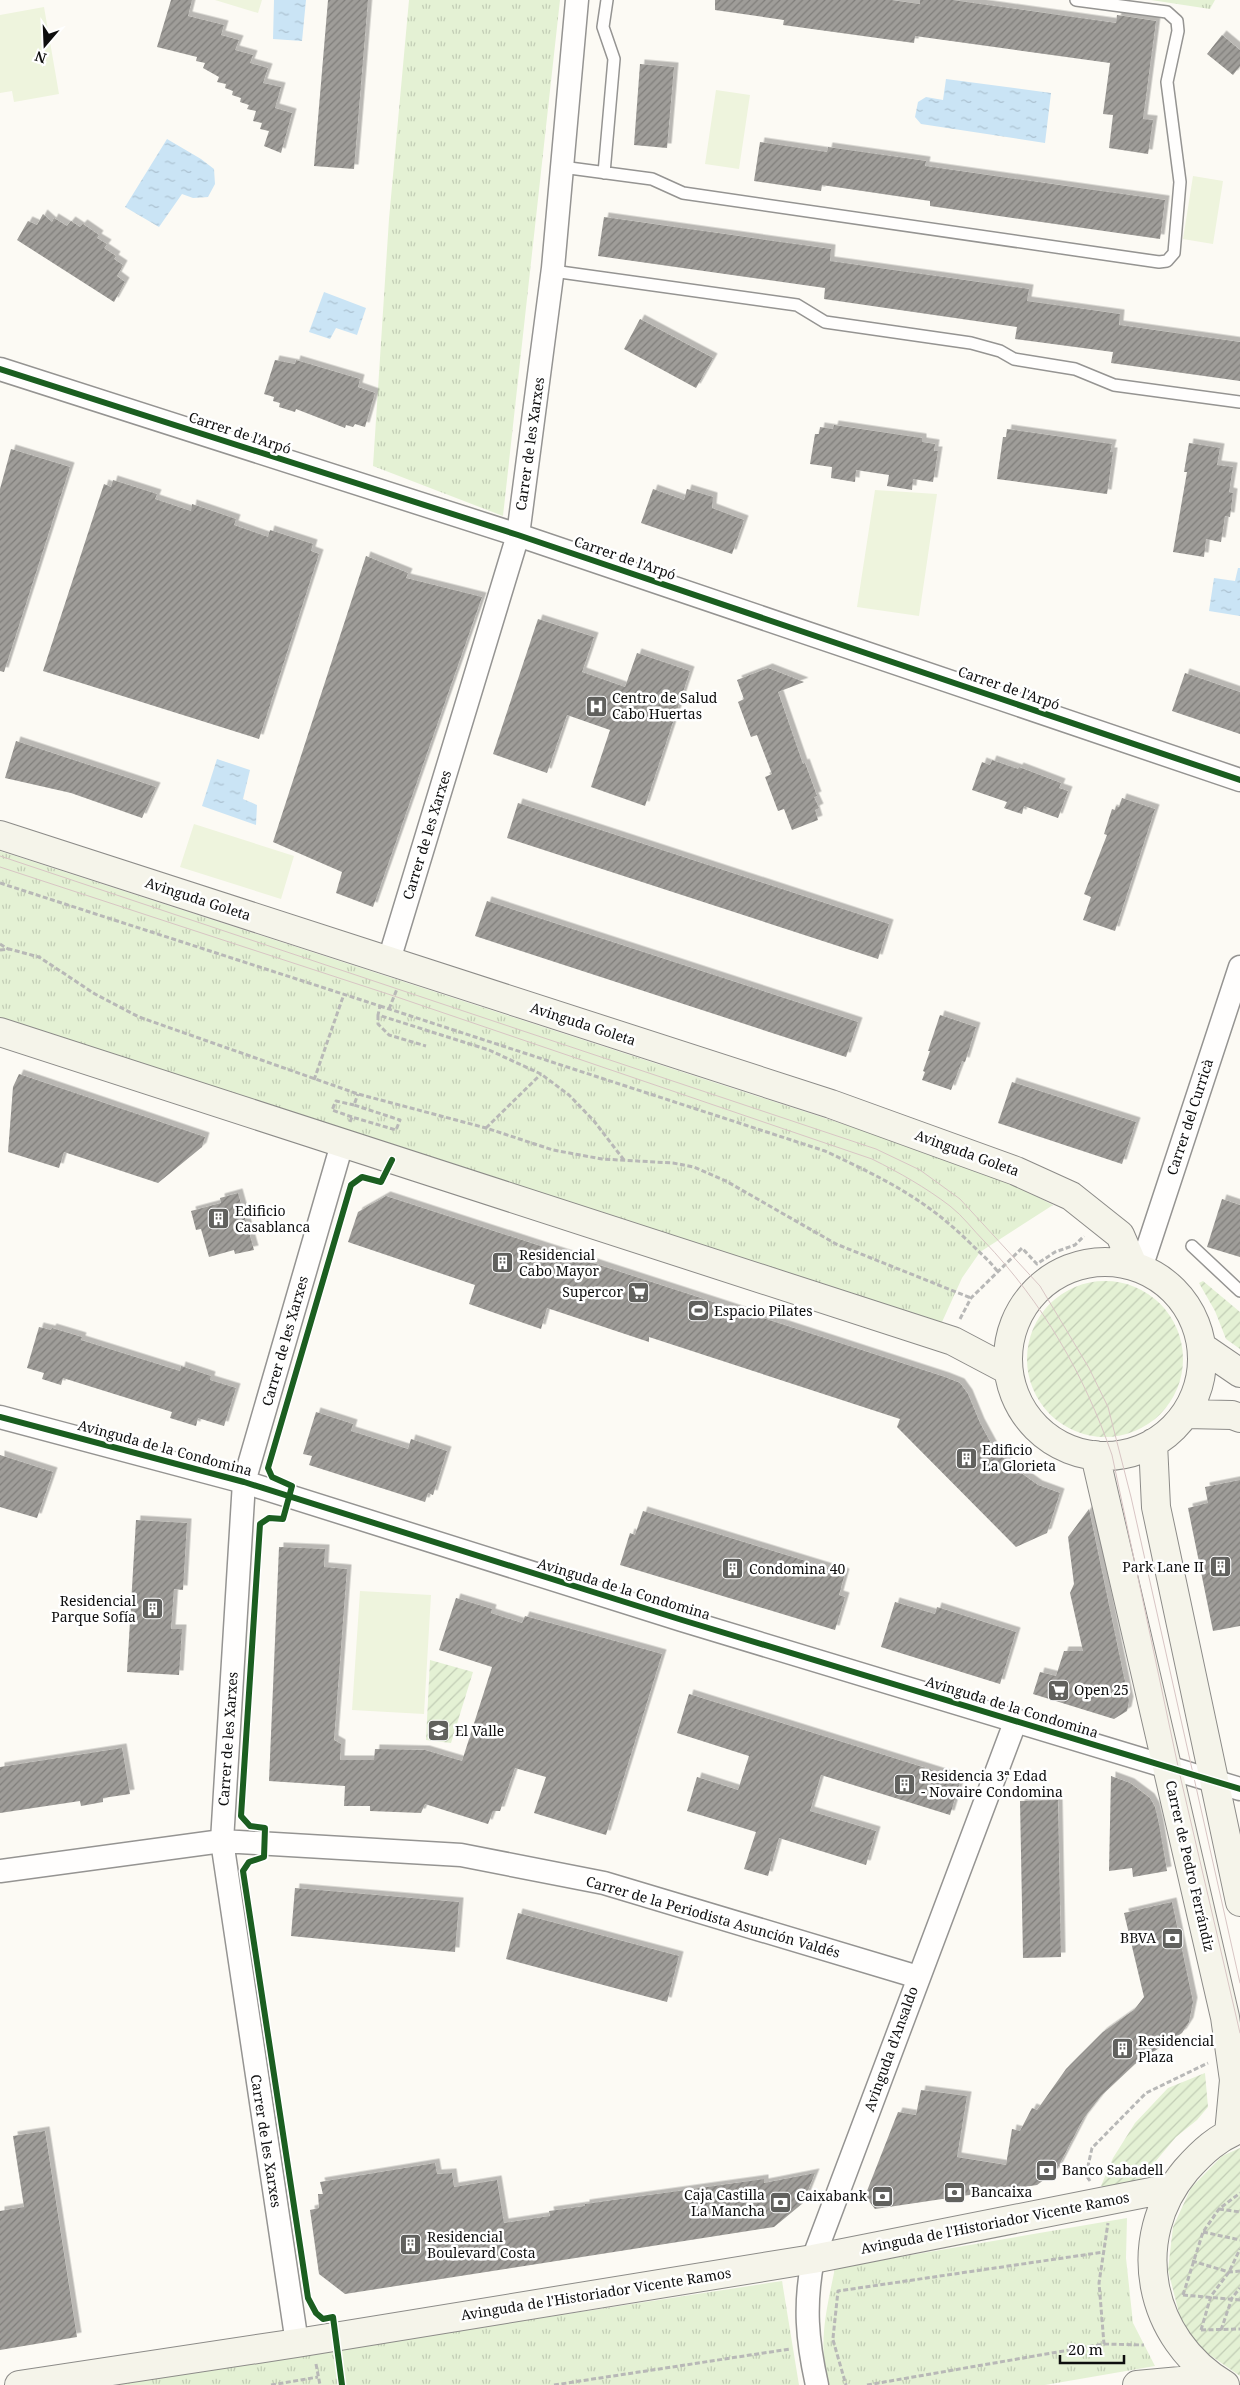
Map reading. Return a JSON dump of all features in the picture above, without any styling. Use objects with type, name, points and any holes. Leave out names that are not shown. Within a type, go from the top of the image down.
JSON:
[{"type":"main road","name":"Avinguda Goleta","points":[[0,834],[394,972],[831,1104],[1016,1171],[1071,1196],[1120,1234],[1137,1267]]},
{"type":"main road","points":[[0,1032],[345,1136],[953,1341],[1006,1369]]},
{"type":"main road","points":[[1096,1262],[1137,1267],[1167,1284],[1188,1308],[1202,1346],[1200,1381],[1186,1414],[1169,1432],[1153,1444],[1122,1454],[1095,1455],[1069,1448],[1041,1431],[1010,1389],[1006,1369],[1006,1340],[1018,1316],[1040,1286],[1058,1274],[1096,1262]]},
{"type":"main road","points":[[1202,1346],[1240,1373]]},
{"type":"main road","points":[[1186,1414],[1240,1418]]},
{"type":"main road","points":[[1153,1444],[1156,1507],[1228,1785],[1240,1902]]},
{"type":"main road","name":"Carrer de Pedro Ferrándiz","points":[[1095,1455],[1225,2017],[1234,2080],[1234,2131]]},
{"type":"main road","points":[[1219,2382],[1186,2353],[1170,2330],[1161,2311],[1152,2268],[1154,2233],[1171,2188],[1202,2151],[1234,2131]]},
{"type":"main road","name":"Avinguda de l'Historiador Vicente Ramos","points":[[19,2385],[297,2343],[813,2259],[1171,2188]]},
{"type":"main road","points":[[1137,2385],[1219,2382]]},
{"type":"street","name":"Carrer de les Xarxes","points":[[394,972],[518,535],[552,271],[577,0]]},
{"type":"street","name":"Carrer de l'Arpó","points":[[0,369],[518,535],[1240,780]]},
{"type":"street","name":"Carrer del Curricà","points":[[1137,1267],[1240,966]]},
{"type":"street","name":"Carrer de les Xarxes","points":[[297,2343],[222,1841],[244,1482],[345,1136]]},
{"type":"street","name":"Avinguda de la Condomina","points":[[0,1417],[244,1482],[672,1617],[1228,1785]]},
{"type":"street","name":"Avinguda d'Ansaldo","points":[[817,2385],[808,2346],[807,2289],[813,2259],[1016,1720]]},
{"type":"street","name":"Carrer de la Periodista Asunción Valdés","points":[[0,1871],[222,1841],[461,1855],[585,1879],[918,1977]]},
{"type":"lane","points":[[604,173],[614,59],[603,27],[607,0]]},
{"type":"lane","points":[[562,167],[652,179],[683,193],[1150,261],[1167,261],[1174,253],[1180,182],[1167,82],[1178,31],[1177,21],[1168,12],[1076,0]]},
{"type":"lane","points":[[552,271],[797,305],[825,322],[970,344],[1000,351],[1014,359],[1075,369],[1114,385],[1240,402]]},
{"type":"lane","points":[[1192,1246],[1240,1291]]},
{"type":"path","points":[[0,883],[825,1151],[888,1180],[922,1202],[954,1228],[998,1272]]},
{"type":"path","points":[[0,944],[8,949],[39,957],[95,994],[139,1017],[314,1080],[358,1094],[486,1128],[553,1150],[602,1159],[672,1163],[694,1167],[726,1181],[836,1244],[971,1298]]},
{"type":"path","points":[[0,950],[8,949]]},
{"type":"path","points":[[389,1009],[394,972]]},
{"type":"path","points":[[314,1080],[344,994]]},
{"type":"path","points":[[380,1006],[378,1024],[389,1035],[426,1046]]},
{"type":"path","points":[[378,1015],[489,1050],[540,1074],[569,1095],[594,1121],[625,1160]]},
{"type":"path","points":[[486,1128],[540,1074]]},
{"type":"path","points":[[354,1105],[358,1094]]},
{"type":"path","points":[[336,1101],[354,1105],[400,1120],[396,1130],[332,1110],[336,1101]]},
{"type":"path","points":[[345,1136],[352,1117]]},
{"type":"path","points":[[953,1341],[963,1312],[971,1298],[1022,1248],[1037,1264],[1055,1252],[1075,1245],[1084,1238],[1084,1228]]},
{"type":"path","points":[[1104,2344],[1099,2283],[1108,2221],[1107,2202],[1086,2176],[1092,2148],[1146,2093],[1204,2064],[1213,2063]]},
{"type":"path","points":[[1183,2300],[1192,2261],[1202,2232],[1219,2209],[1240,2193]]},
{"type":"path","points":[[1219,2209],[1240,2212]]},
{"type":"path","points":[[1202,2232],[1240,2240]]},
{"type":"path","points":[[1201,2330],[1211,2296],[1229,2272],[1240,2249]]},
{"type":"path","points":[[846,2385],[832,2338],[838,2292],[1104,2252]]},
{"type":"path","points":[[1192,2261],[1229,2272],[1240,2271]]},
{"type":"path","points":[[1221,2330],[1232,2298],[1240,2288]]},
{"type":"path","points":[[1183,2295],[1240,2300]]},
{"type":"path","points":[[1192,2326],[1201,2330],[1240,2329]]},
{"type":"path","points":[[554,2385],[823,2344],[832,2338]]},
{"type":"path","points":[[867,2385],[1104,2344],[1144,2346]]},
{"type":"path","points":[[271,2385],[318,2377]]},
{"type":"green space","points":[[215,0],[262,0],[258,13]]},
{"type":"green space","points":[[409,0],[560,0],[503,516],[373,466],[389,219]]},
{"type":"green space","points":[[1151,0],[1215,0],[1210,9]]},
{"type":"green space","points":[[44,7],[59,94],[14,102],[12,91],[0,93],[0,15]]},
{"type":"green space","points":[[716,90],[750,95],[739,169],[705,164]]},
{"type":"green space","points":[[1193,176],[1223,181],[1213,244],[1183,239]]},
{"type":"green space","points":[[875,490],[937,494],[919,616],[857,607]]},
{"type":"green space","points":[[194,824],[294,856],[281,899],[180,867]]},
{"type":"green space","points":[[0,851],[985,1170],[1053,1205],[980,1252],[962,1278],[942,1322],[911,1316],[0,1023]]},
{"type":"green space","points":[[1097,1281],[1113,1281],[1128,1284],[1142,1290],[1155,1298],[1166,1309],[1180,1336],[1183,1359],[1182,1374],[1174,1396],[1166,1409],[1155,1420],[1128,1434],[1113,1437],[1097,1437],[1082,1434],[1068,1428],[1055,1420],[1044,1409],[1030,1382],[1027,1367],[1027,1351],[1030,1336],[1036,1322],[1044,1309],[1055,1298],[1082,1284]]},
{"type":"green space","points":[[1203,1281],[1240,1312],[1240,1349],[1226,1339],[1215,1311],[1199,1283]]},
{"type":"green space","points":[[360,1591],[431,1595],[424,1714],[352,1710]]},
{"type":"green space","points":[[430,1660],[473,1672],[451,1743],[426,1740]]},
{"type":"green space","points":[[1205,2073],[1208,2107],[1197,2120],[1176,2137],[1139,2181],[1120,2188],[1101,2186],[1113,2158],[1135,2123],[1168,2088]]},
{"type":"green space","points":[[1240,2148],[1240,2376],[1207,2353],[1182,2325],[1168,2270],[1173,2227],[1191,2188],[1222,2156]]},
{"type":"green space","points":[[1127,2218],[1126,2258],[1133,2323],[1155,2366],[1045,2385],[829,2385],[825,2370],[824,2326],[835,2268]]},
{"type":"green space","points":[[782,2281],[799,2385],[105,2385]]},
{"type":"water","points":[[274,0],[306,0],[302,41],[273,39]]},
{"type":"water","points":[[946,79],[1051,93],[1045,143],[921,124],[915,117],[918,102],[926,97],[943,100]]},
{"type":"water","points":[[167,139],[214,169],[215,184],[208,197],[193,198],[182,194],[159,227],[125,207]]},
{"type":"water","points":[[324,292],[366,308],[357,335],[336,328],[330,339],[309,332]]},
{"type":"water","points":[[1238,568],[1240,568],[1240,616],[1209,611],[1214,578],[1235,581]]},
{"type":"water","points":[[217,759],[250,770],[243,799],[257,805],[256,825],[202,806]]},
{"type":"building","points":[[171,0],[192,0],[188,16],[224,25],[221,35],[239,40],[235,50],[253,55],[250,63],[268,68],[263,83],[281,87],[275,108],[292,113],[281,153],[264,146],[269,131],[260,129],[262,123],[253,121],[256,111],[247,109],[249,105],[240,102],[241,98],[232,95],[233,91],[225,88],[226,84],[217,82],[219,77],[203,68],[205,63],[196,61],[197,57],[157,47]]},
{"type":"building","points":[[328,0],[368,0],[354,169],[314,166]]},
{"type":"building","points":[[715,0],[891,0],[920,4],[920,0],[953,0],[1116,23],[1117,15],[1156,21],[1143,119],[1153,120],[1148,154],[1109,148],[1113,115],[1103,114],[1110,63],[915,36],[914,43],[783,25],[784,20],[715,10]]},
{"type":"building","points":[[1222,35],[1240,50],[1240,66],[1233,75],[1207,54]]},
{"type":"building","points":[[640,64],[674,67],[667,148],[634,145]]},
{"type":"building","points":[[760,142],[827,152],[828,147],[926,161],[925,166],[1165,200],[1160,239],[930,206],[930,201],[822,185],[821,191],[754,181]]},
{"type":"building","points":[[43,214],[52,222],[54,218],[67,226],[71,221],[80,227],[83,224],[99,235],[97,238],[107,244],[104,248],[116,256],[114,259],[123,265],[117,276],[125,282],[114,302],[17,240],[28,221],[37,225]]},
{"type":"building","points":[[604,217],[831,249],[830,261],[1029,289],[1027,301],[1120,314],[1119,325],[1240,342],[1240,381],[1111,363],[1113,352],[1015,339],[1017,327],[824,299],[825,288],[598,256]]},
{"type":"building","points":[[640,319],[713,358],[696,388],[624,349]]},
{"type":"building","points":[[275,360],[295,364],[296,360],[360,379],[358,387],[375,393],[365,427],[355,424],[353,427],[346,425],[345,428],[296,409],[295,412],[279,407],[280,403],[273,401],[274,397],[264,394]]},
{"type":"building","points":[[834,425],[922,438],[922,442],[935,444],[934,451],[938,451],[933,482],[913,479],[912,490],[887,486],[889,475],[856,470],[855,482],[831,478],[832,467],[810,464],[815,434],[819,434],[820,427],[833,429]]},
{"type":"building","points":[[1007,429],[1112,444],[1110,452],[1113,452],[1107,494],[997,479],[1003,437],[1006,437]]},
{"type":"building","points":[[1189,443],[1220,448],[1217,465],[1233,467],[1229,492],[1233,493],[1230,517],[1225,516],[1221,542],[1206,539],[1204,557],[1173,552],[1187,472],[1184,472]]},
{"type":"building","points":[[11,449],[70,467],[4,672],[0,671],[0,489]]},
{"type":"building","points":[[113,480],[157,494],[155,499],[191,511],[192,504],[236,519],[234,525],[268,537],[270,530],[313,544],[311,551],[319,554],[259,739],[43,671],[104,484],[111,487]]},
{"type":"building","points":[[653,489],[684,500],[687,489],[713,497],[712,508],[744,520],[732,554],[641,523]]},
{"type":"building","points":[[366,556],[408,573],[406,578],[482,597],[373,907],[336,893],[342,872],[273,842]]},
{"type":"building","points":[[538,619],[594,637],[582,672],[625,687],[637,653],[690,671],[645,806],[591,787],[610,730],[567,715],[547,773],[493,754]]},
{"type":"building","points":[[768,668],[804,682],[778,692],[803,764],[805,763],[817,796],[814,797],[819,808],[815,810],[818,820],[792,830],[784,809],[778,811],[765,777],[772,774],[757,735],[751,737],[738,702],[744,699],[737,680]]},
{"type":"building","points":[[1185,673],[1240,692],[1240,734],[1172,711]]},
{"type":"building","points":[[16,741],[156,787],[142,818],[71,793],[5,778]]},
{"type":"building","points":[[992,760],[1018,769],[1019,767],[1061,783],[1059,788],[1068,791],[1058,818],[1024,806],[1022,814],[1004,808],[1007,802],[972,790],[982,762],[990,765]]},
{"type":"building","points":[[1122,798],[1155,809],[1115,931],[1083,920],[1091,897],[1084,894],[1107,835],[1104,834],[1112,809],[1115,810],[1116,806],[1119,807]]},
{"type":"building","points":[[518,803],[889,924],[878,959],[507,838]]},
{"type":"building","points":[[487,901],[858,1022],[846,1057],[475,936]]},
{"type":"building","points":[[940,1015],[976,1027],[965,1062],[962,1061],[951,1090],[922,1080],[930,1051],[928,1051]]},
{"type":"building","points":[[19,1074],[205,1137],[202,1147],[158,1183],[64,1152],[59,1168],[8,1152],[13,1087]]},
{"type":"building","points":[[1012,1082],[1136,1122],[1122,1164],[998,1123]]},
{"type":"building","name":"Edificio Casablanca","points":[[238,1193],[254,1250],[235,1254],[234,1250],[209,1257],[201,1229],[196,1230],[191,1211],[221,1203],[220,1198]]},
{"type":"building","points":[[386,1196],[960,1383],[968,1394],[980,1423],[993,1447],[1014,1468],[1038,1485],[1060,1493],[1047,1533],[1016,1547],[897,1427],[900,1419],[649,1337],[649,1342],[547,1308],[541,1329],[469,1304],[475,1285],[348,1242],[358,1212]]},
{"type":"building","points":[[1222,1199],[1240,1205],[1240,1257],[1207,1247]]},
{"type":"building","points":[[39,1327],[51,1330],[52,1328],[82,1337],[81,1340],[180,1371],[181,1366],[211,1376],[210,1380],[236,1388],[224,1426],[198,1418],[196,1426],[170,1418],[172,1412],[63,1378],[61,1385],[42,1379],[44,1373],[27,1368]]},
{"type":"building","points":[[316,1412],[353,1424],[351,1431],[408,1449],[411,1439],[447,1451],[433,1495],[428,1493],[425,1502],[309,1465],[312,1456],[303,1454]]},
{"type":"building","points":[[0,1455],[53,1472],[37,1518],[0,1507]]},
{"type":"building","name":"Park Lane II","points":[[1240,1480],[1240,1626],[1213,1631],[1188,1508],[1208,1503],[1205,1487]]},
{"type":"building","points":[[1089,1509],[1129,1701],[1127,1711],[1114,1719],[1033,1694],[1040,1672],[1056,1676],[1064,1651],[1083,1651],[1070,1593],[1074,1584],[1068,1537]]},
{"type":"building","name":"Condomina 40","points":[[643,1511],[845,1573],[839,1595],[845,1597],[835,1630],[620,1565],[630,1533],[635,1535]]},
{"type":"building","name":"Residencial Parque Sofía","points":[[136,1520],[187,1523],[183,1590],[174,1589],[171,1629],[182,1629],[179,1675],[127,1672]]},
{"type":"building","points":[[279,1547],[325,1549],[324,1567],[347,1569],[334,1740],[341,1744],[340,1760],[374,1760],[375,1749],[425,1750],[462,1761],[492,1667],[439,1650],[456,1598],[492,1609],[491,1613],[522,1623],[525,1616],[662,1654],[606,1835],[534,1813],[546,1777],[515,1768],[500,1811],[493,1811],[488,1824],[425,1804],[421,1813],[370,1811],[370,1806],[344,1806],[345,1786],[269,1781]]},
{"type":"building","points":[[895,1602],[935,1614],[937,1607],[1016,1632],[1000,1684],[881,1647]]},
{"type":"building","name":"Residencia 3ª Edad - Novaire Condomina","points":[[689,1694],[961,1779],[950,1815],[821,1775],[810,1811],[876,1831],[866,1865],[779,1838],[768,1876],[744,1869],[756,1832],[687,1811],[697,1777],[738,1790],[749,1756],[677,1733]]},
{"type":"building","points":[[122,1748],[130,1794],[103,1798],[103,1802],[81,1806],[80,1801],[0,1813],[0,1767]]},
{"type":"building","points":[[1111,1776],[1130,1783],[1150,1798],[1155,1807],[1159,1824],[1167,1871],[1133,1877],[1132,1868],[1109,1871]]},
{"type":"building","points":[[1058,1800],[1061,1957],[1023,1958],[1020,1801]]},
{"type":"building","points":[[295,1888],[459,1902],[455,1952],[291,1936]]},
{"type":"building","name":"Residencial Plaza","points":[[1172,1902],[1193,2002],[1189,2022],[1182,2033],[1135,2064],[1101,2096],[1083,2119],[1056,2171],[1037,2185],[875,2209],[865,2196],[898,2112],[916,2115],[921,2090],[967,2096],[957,2157],[1006,2165],[1012,2129],[1020,2131],[1032,2108],[1037,2110],[1066,2069],[1103,2032],[1134,2010],[1144,1997],[1124,1913]]},
{"type":"building","points":[[518,1913],[679,1956],[667,2002],[506,1959]]},
{"type":"building","points":[[45,2131],[77,2337],[0,2350],[0,2211],[24,2207],[13,2136]]},
{"type":"building","points":[[435,2163],[437,2174],[452,2173],[454,2187],[497,2180],[504,2223],[550,2216],[549,2211],[585,2206],[585,2204],[764,2179],[764,2183],[815,2173],[803,2203],[774,2227],[345,2294],[319,2274],[310,2210],[319,2208],[318,2194],[323,2194],[320,2182]]},
{"type":"tram line","points":[[0,856],[876,1149],[920,1170],[960,1199],[1040,1286],[1089,1368],[1108,1407],[1131,1497],[1240,1983]]},
{"type":"tram line","points":[[0,867],[394,996],[872,1159],[922,1186],[959,1214],[1025,1289],[1060,1341],[1088,1396],[1112,1455],[1179,1771],[1240,2033]]},
{"type":"cycle path","points":[[0,369],[518,535],[1240,780]]},
{"type":"cycle path","points":[[342,2385],[333,2317],[323,2319],[316,2313],[308,2298],[243,1871],[249,1862],[264,1857],[265,1828],[250,1826],[241,1816],[260,1524],[269,1518],[283,1519],[292,1486],[272,1477],[268,1468],[351,1185],[362,1177],[381,1182],[392,1160]]},
{"type":"cycle path","points":[[0,1417],[244,1482],[682,1620],[1240,1789]]},
{"type":"place","name":"Centro de Salud Cabo Huertas","points":[[596,706]]},
{"type":"place","name":"Edificio Casablanca","points":[[219,1219]]},
{"type":"place","name":"Residencial Cabo Mayor","points":[[503,1263]]},
{"type":"place","name":"Supercor","points":[[639,1292]]},
{"type":"place","name":"Espacio Pilates","points":[[698,1311]]},
{"type":"place","name":"Edificio La Glorieta","points":[[966,1458]]},
{"type":"place","name":"Park Lane II","points":[[1220,1567]]},
{"type":"place","name":"Condomina 40","points":[[733,1569]]},
{"type":"place","name":"Residencial Parque Sofía","points":[[152,1609]]},
{"type":"place","name":"Open 25","points":[[1058,1690]]},
{"type":"place","name":"El Valle","points":[[439,1731]]},
{"type":"place","name":"Residencia 3ª Edad - Novaire Condomina","points":[[905,1784]]},
{"type":"place","name":"BBVA","points":[[1172,1938]]},
{"type":"place","name":"Residencial Plaza","points":[[1122,2049]]},
{"type":"place","name":"Banco Sabadell","points":[[1046,2170]]},
{"type":"place","name":"Bancaixa","points":[[955,2192]]},
{"type":"place","name":"Caixabank","points":[[883,2196]]},
{"type":"place","name":"Caja Castilla La Mancha","points":[[781,2203]]},
{"type":"place","name":"Residencial Boulevard Costa","points":[[411,2245]]}]
